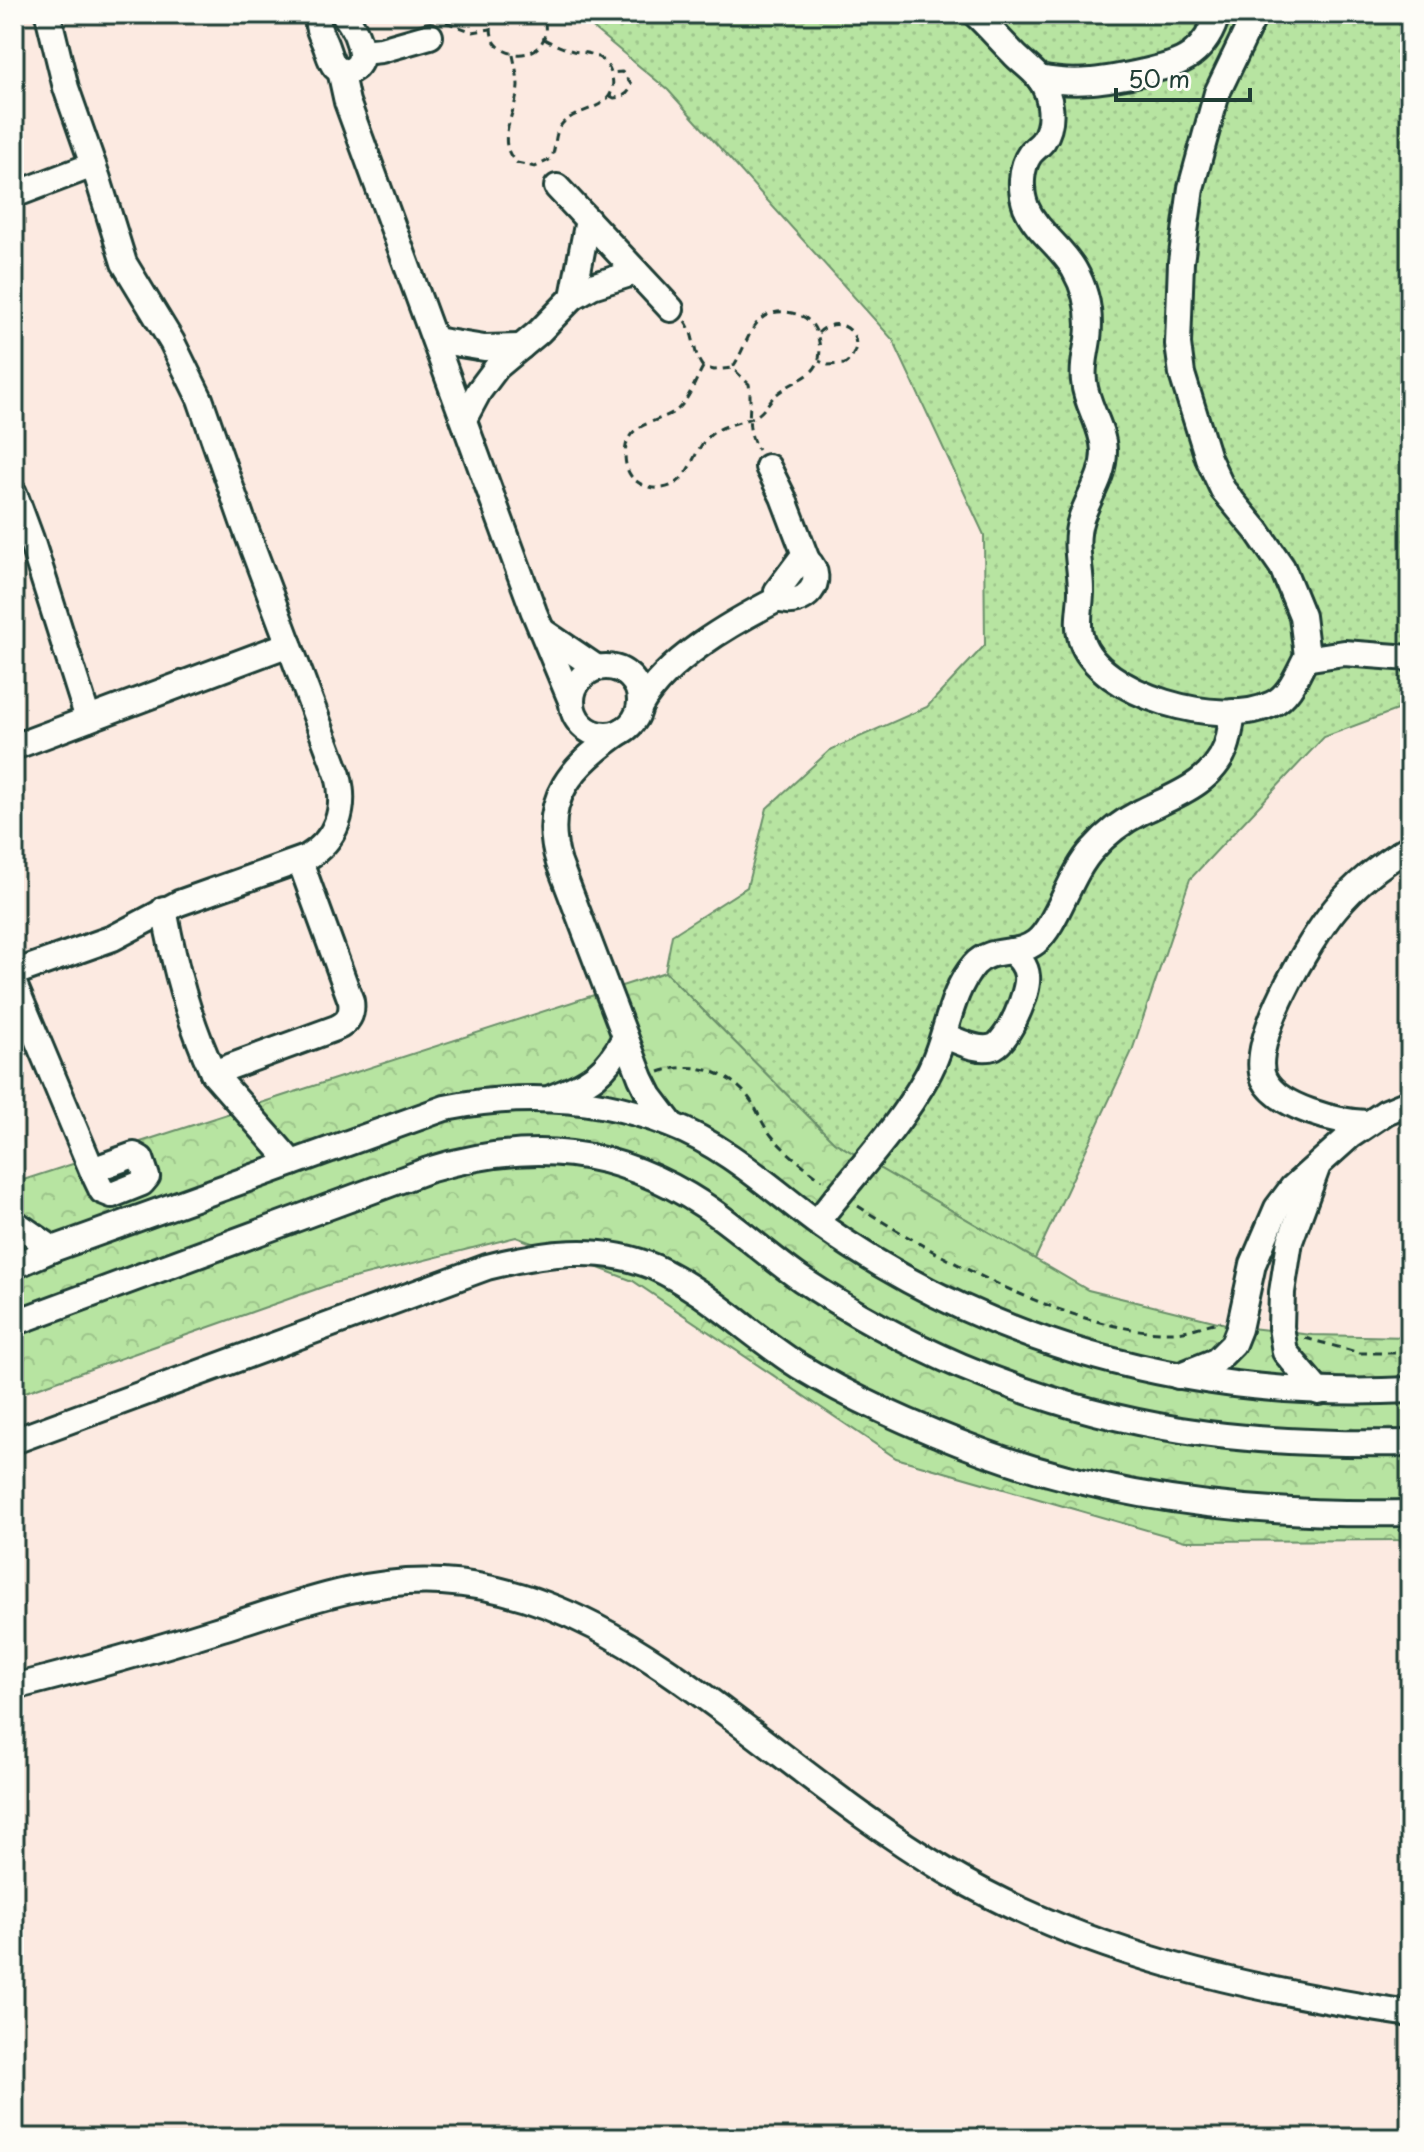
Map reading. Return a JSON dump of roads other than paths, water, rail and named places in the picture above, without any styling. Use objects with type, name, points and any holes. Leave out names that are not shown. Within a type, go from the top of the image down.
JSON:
[{"type":"street","points":[[14,973],[113,938],[164,909],[300,861],[323,845],[336,827],[342,801],[342,788],[243,522],[213,429],[172,342],[124,263],[66,88],[48,14]]},
{"type":"street","points":[[319,14],[318,26],[332,61],[340,70],[347,102],[574,710],[585,728],[597,734],[623,730]]},
{"type":"street","points":[[340,70],[356,68],[361,62],[355,32],[344,14]]},
{"type":"street","points":[[975,14],[1039,78],[1049,102],[1050,120],[1043,141],[1029,155],[1025,165],[1023,195],[1032,218],[1074,269],[1085,296],[1089,327],[1084,356],[1084,384],[1104,450],[1099,481],[1078,532],[1080,636],[1085,649],[1099,667],[1131,688],[1184,708],[1233,712],[1273,704],[1291,686],[1307,656],[1298,602],[1270,549],[1233,505],[1215,474],[1179,359],[1181,262],[1191,188],[1209,114],[1255,14]]},
{"type":"street","points":[[1039,78],[1074,84],[1091,83],[1178,62],[1202,44],[1211,32],[1217,14]]},
{"type":"street","points":[[361,52],[381,50],[430,36]]},
{"type":"street","points":[[14,195],[93,165]]},
{"type":"street","points":[[557,187],[671,309]]},
{"type":"street","points":[[573,297],[588,220]]},
{"type":"street","points":[[464,419],[487,378],[573,297],[592,286],[636,272]]},
{"type":"street","points":[[435,340],[484,348],[521,347]]},
{"type":"street","points":[[672,1125],[641,1078],[555,849],[555,806],[575,768],[631,724],[653,686],[671,668],[737,621],[778,599],[799,601],[813,587],[816,577],[813,567],[807,560],[768,467]]},
{"type":"street","points":[[14,493],[23,542],[88,719]]},
{"type":"street","points":[[542,630],[597,668]]},
{"type":"street","points":[[14,747],[289,644]]},
{"type":"street","points":[[1307,656],[1344,653],[1410,658]]},
{"type":"street","points":[[575,768],[579,743],[574,688],[583,676],[597,668],[612,667],[626,673],[648,673],[671,668]]},
{"type":"street","points":[[626,673],[639,693],[640,706]]},
{"type":"street","points":[[817,1222],[904,1115],[933,1066],[955,998],[974,965],[989,955],[1026,948],[1039,939],[1081,863],[1106,836],[1118,826],[1199,783],[1210,773],[1226,747],[1233,712]]},
{"type":"street","points":[[1367,1123],[1315,1114],[1278,1095],[1264,1080],[1260,1060],[1274,1015],[1304,954],[1335,908],[1374,870],[1410,847]]},
{"type":"street","points":[[213,1073],[336,1028],[351,1014],[351,1001],[300,861]]},
{"type":"street","points":[[164,909],[192,1028],[213,1073],[292,1163]]},
{"type":"street","points":[[945,1036],[985,1049],[997,1046],[1006,1037],[1028,980],[1023,963],[1011,951]]},
{"type":"street","points":[[14,984],[92,1170]]},
{"type":"street","points":[[550,1098],[601,1074],[625,1037]]},
{"type":"street","points":[[14,1266],[53,1249],[445,1108],[482,1101],[550,1098],[612,1107],[672,1125],[737,1161],[817,1222],[914,1282],[1011,1328],[1113,1362],[1178,1376],[1319,1392],[1410,1390]]},
{"type":"street","points":[[1178,1376],[1222,1356],[1237,1337],[1253,1264],[1277,1208],[1292,1188],[1367,1123],[1410,1102]]},
{"type":"street","points":[[1315,1114],[1321,1164],[1290,1241],[1282,1292],[1281,1327],[1285,1352],[1319,1392]]},
{"type":"street","points":[[14,1323],[428,1170],[468,1158],[510,1152],[552,1151],[593,1157],[633,1168],[672,1186],[853,1311],[959,1365],[1067,1405],[1118,1419],[1222,1437],[1275,1442],[1410,1443]]},
{"type":"street","points":[[14,1222],[53,1249]]},
{"type":"street","points":[[14,1441],[477,1271],[526,1257],[584,1253],[638,1261],[655,1268],[692,1289],[785,1357],[848,1394],[913,1425],[1015,1463],[1078,1481],[1175,1500],[1277,1510],[1410,1513]]},
{"type":"street","points":[[14,1687],[147,1651],[342,1591],[399,1581],[444,1582],[516,1593],[563,1611],[629,1645],[906,1846],[1031,1915],[1105,1945],[1166,1963],[1341,2003],[1410,2014]]}]
